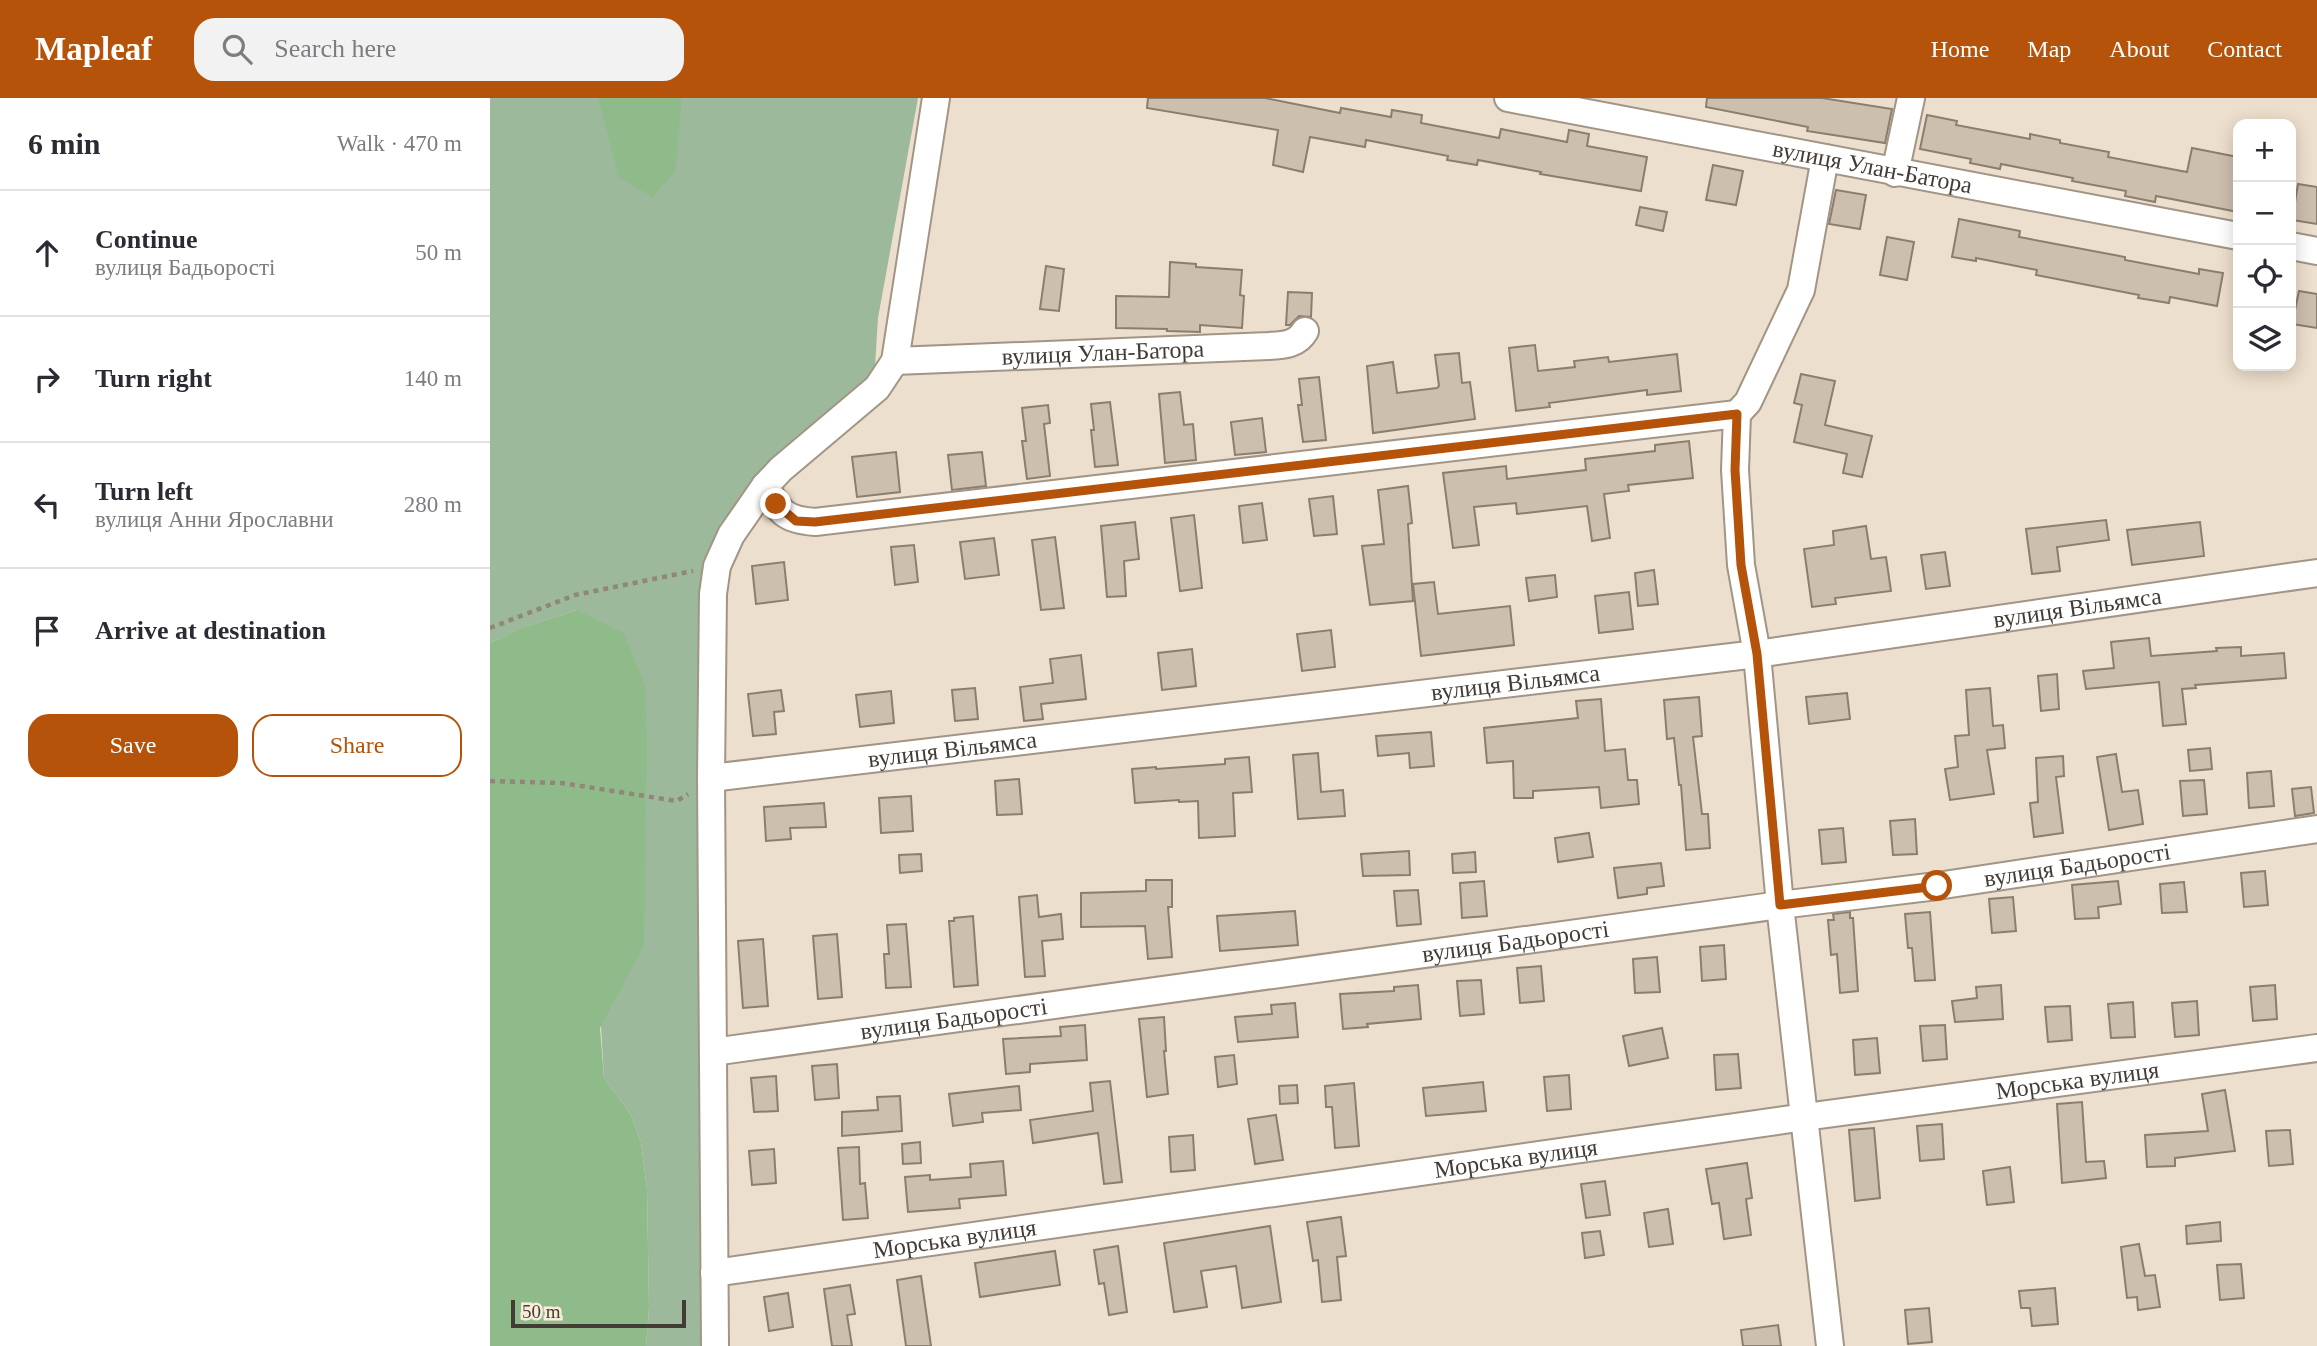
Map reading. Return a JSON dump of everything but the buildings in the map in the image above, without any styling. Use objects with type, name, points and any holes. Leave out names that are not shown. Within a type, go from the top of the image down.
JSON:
[{"type":"street","points":[[715,1346],[711,778],[713,594],[717,566],[731,535],[765,486],[781,469],[877,388],[895,361],[936,98]]},
{"type":"street","name":"вулиця Улан-Батора","points":[[1508,98],[2233,235]]},
{"type":"street","points":[[1895,173],[1911,98]]},
{"type":"street","points":[[1825,158],[1801,290],[1748,402],[1737,414],[1735,470],[1741,565],[1757,654],[1780,905],[1830,1346]]},
{"type":"street","points":[[2296,247],[2317,251]]},
{"type":"street","name":"вулиця Улан-Батора","points":[[895,361],[1269,346],[1294,342],[1305,331]]},
{"type":"street","points":[[765,486],[784,513],[796,521],[815,522],[1737,414]]},
{"type":"street","name":"вулиця Вільямса","points":[[711,778],[1757,654],[2317,573]]},
{"type":"street","name":"вулиця Бадьорості","points":[[713,1052],[1950,884],[2317,829]]},
{"type":"street","name":"Морська вулиця","points":[[714,1273],[1805,1117],[2317,1048]]},
{"type":"path","points":[[490,628],[575,595],[717,566]]},
{"type":"path","points":[[490,781],[562,783],[677,801],[711,778]]},
{"type":"green space","points":[[490,98],[918,98],[878,318],[875,366],[867,381],[710,560],[706,1346],[646,1346],[649,1308],[647,1189],[641,1142],[630,1113],[604,1078],[577,610],[490,643]]},
{"type":"green space","points":[[598,98],[682,98],[675,171],[653,197],[619,178]]},
{"type":"green space","points":[[577,610],[624,633],[645,685],[647,742],[644,945],[600,1028],[604,1078],[630,1113],[641,1142],[647,1189],[649,1308],[646,1346],[490,1346],[490,643],[520,629]]},
{"type":"route","points":[[776,504],[796,521],[815,522],[1737,414],[1735,470],[1741,565],[1757,654],[1780,905],[1937,886]]}]
